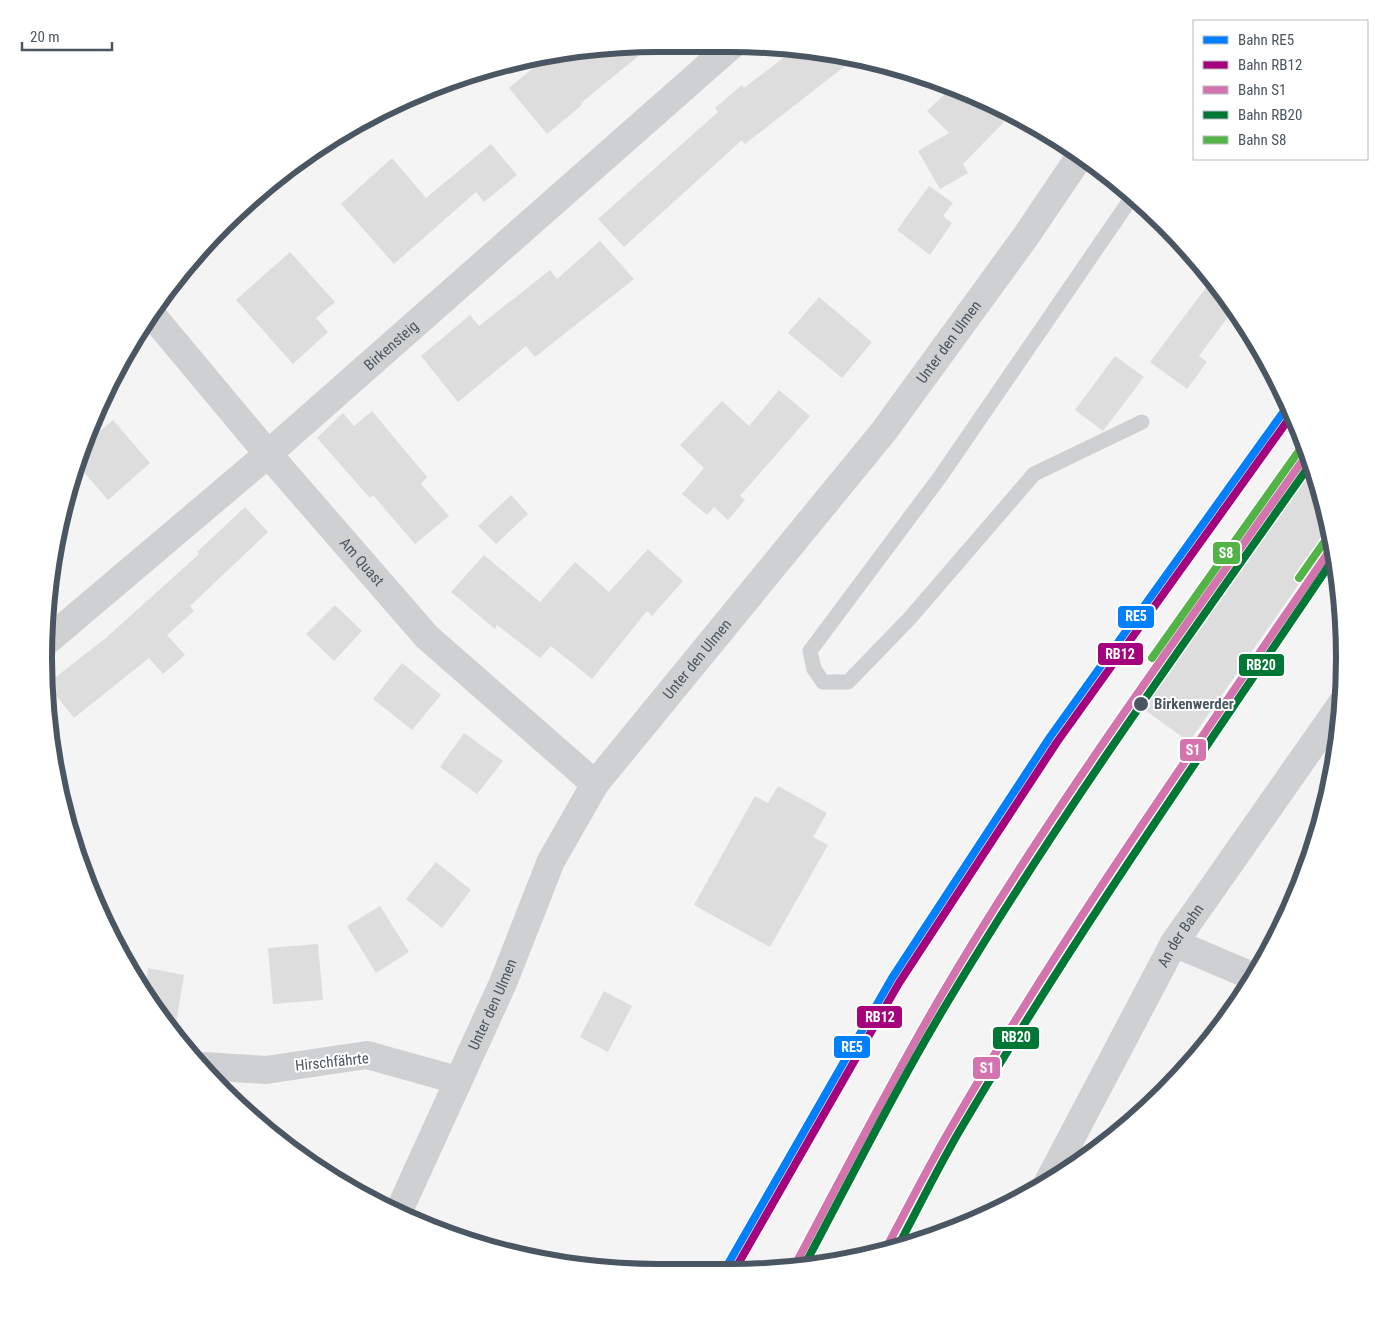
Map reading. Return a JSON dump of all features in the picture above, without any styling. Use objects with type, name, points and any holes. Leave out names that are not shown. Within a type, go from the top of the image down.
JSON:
[{"type":"street","name":"Birkensteig","points":[[53,636],[268,454],[724,52]]},
{"type":"street","name":"Unter den Ulmen","points":[[401,1207],[503,983],[551,861],[595,784],[884,430],[976,305],[1076,162]]},
{"type":"street","name":"Am Quast","points":[[156,320],[268,454],[427,637],[595,784]]},
{"type":"street","name":"An der Bahn","points":[[1055,1169],[1174,943],[1332,717]]},
{"type":"street","points":[[1174,943],[1246,974]]},
{"type":"street","name":"Hirschfährte","points":[[211,1067],[266,1070],[367,1055],[458,1080]]},
{"type":"lane","points":[[1128,202],[940,477],[810,651],[814,668],[823,682],[848,682],[910,618],[1034,474],[1142,422]]},
{"type":"building","points":[[642,53],[581,103],[582,105],[547,134],[509,88],[537,65],[579,58]]},
{"type":"building","points":[[786,56],[848,64],[745,144],[742,140],[624,247],[598,219],[718,112],[715,108],[742,85],[744,88]]},
{"type":"building","points":[[946,93],[996,114],[1004,122],[963,164],[968,173],[940,189],[918,151],[949,133],[927,111]]},
{"type":"building","points":[[491,144],[517,175],[484,202],[476,192],[394,264],[341,204],[392,158],[426,198]]},
{"type":"building","points":[[929,186],[953,203],[943,216],[952,223],[930,255],[897,230]]},
{"type":"building","points":[[600,241],[634,279],[535,357],[526,346],[458,402],[421,356],[470,315],[479,326],[550,270],[557,279]]},
{"type":"building","points":[[290,252],[335,302],[316,318],[328,332],[293,364],[236,300]]},
{"type":"building","points":[[1207,286],[1229,316],[1199,356],[1207,362],[1187,389],[1150,362]]},
{"type":"building","points":[[819,297],[872,342],[842,378],[788,333]]},
{"type":"building","points":[[1115,356],[1144,377],[1103,431],[1075,410]]},
{"type":"building","points":[[779,390],[810,416],[740,496],[745,500],[728,520],[714,507],[707,515],[682,494],[704,468],[680,445],[722,401],[749,426]]},
{"type":"building","points":[[372,411],[427,477],[421,484],[449,516],[415,544],[373,495],[370,498],[317,438],[343,413],[354,426]]},
{"type":"building","points":[[113,420],[150,463],[108,500],[83,471],[96,435]]},
{"type":"building","points":[[1305,469],[1315,502],[1325,546],[1189,742],[1134,702]]},
{"type":"building","points":[[511,495],[528,514],[496,544],[478,526]]},
{"type":"building","points":[[245,507],[268,532],[190,606],[194,611],[167,635],[185,655],[163,674],[149,658],[74,718],[54,692],[53,679],[107,637],[199,554],[197,552]]},
{"type":"building","points":[[648,549],[683,581],[652,616],[647,611],[592,679],[551,646],[540,658],[497,625],[495,629],[451,592],[484,555],[540,602],[575,562],[609,592]]},
{"type":"building","points":[[335,605],[362,631],[334,661],[306,634]]},
{"type":"building","points":[[402,663],[441,695],[412,730],[373,699]]},
{"type":"building","points":[[464,733],[503,761],[477,794],[440,767]]},
{"type":"building","points":[[778,786],[827,813],[813,837],[828,845],[770,947],[694,905],[755,796],[768,803]]},
{"type":"building","points":[[436,862],[471,890],[442,928],[406,899]]},
{"type":"building","points":[[380,906],[409,952],[376,973],[347,926]]},
{"type":"building","points":[[318,944],[323,1000],[273,1004],[268,948]]},
{"type":"building","points":[[148,968],[184,975],[176,1024],[155,995],[146,981]]},
{"type":"building","points":[[604,991],[632,1006],[608,1052],[580,1037]]},
{"type":"rail line","name":"RE5","points":[[728,1264],[892,978],[1050,737],[1283,413]]},
{"type":"rail line","name":"RB12","points":[[738,1264],[899,983],[1057,742],[1287,422]]},
{"type":"rail line","name":"S8","points":[[1152,658],[1298,452]]},
{"type":"rail line","name":"S1","points":[[798,1260],[866,1131],[941,996],[1027,856],[1119,720],[1302,461]]},
{"type":"rail line","name":"RB20","points":[[808,1259],[911,1065],[992,929],[1080,794],[1305,471]]},
{"type":"rail line","name":"S8","points":[[1299,578],[1324,542]]},
{"type":"rail line","name":"S1","points":[[889,1243],[946,1137],[1044,974],[1186,759],[1326,555]]},
{"type":"rail line","name":"RB20","points":[[902,1239],[954,1140],[1052,980],[1144,838],[1328,567]]},
{"type":"place","name":"Birkenwerder","points":[[1141,704]]}]
